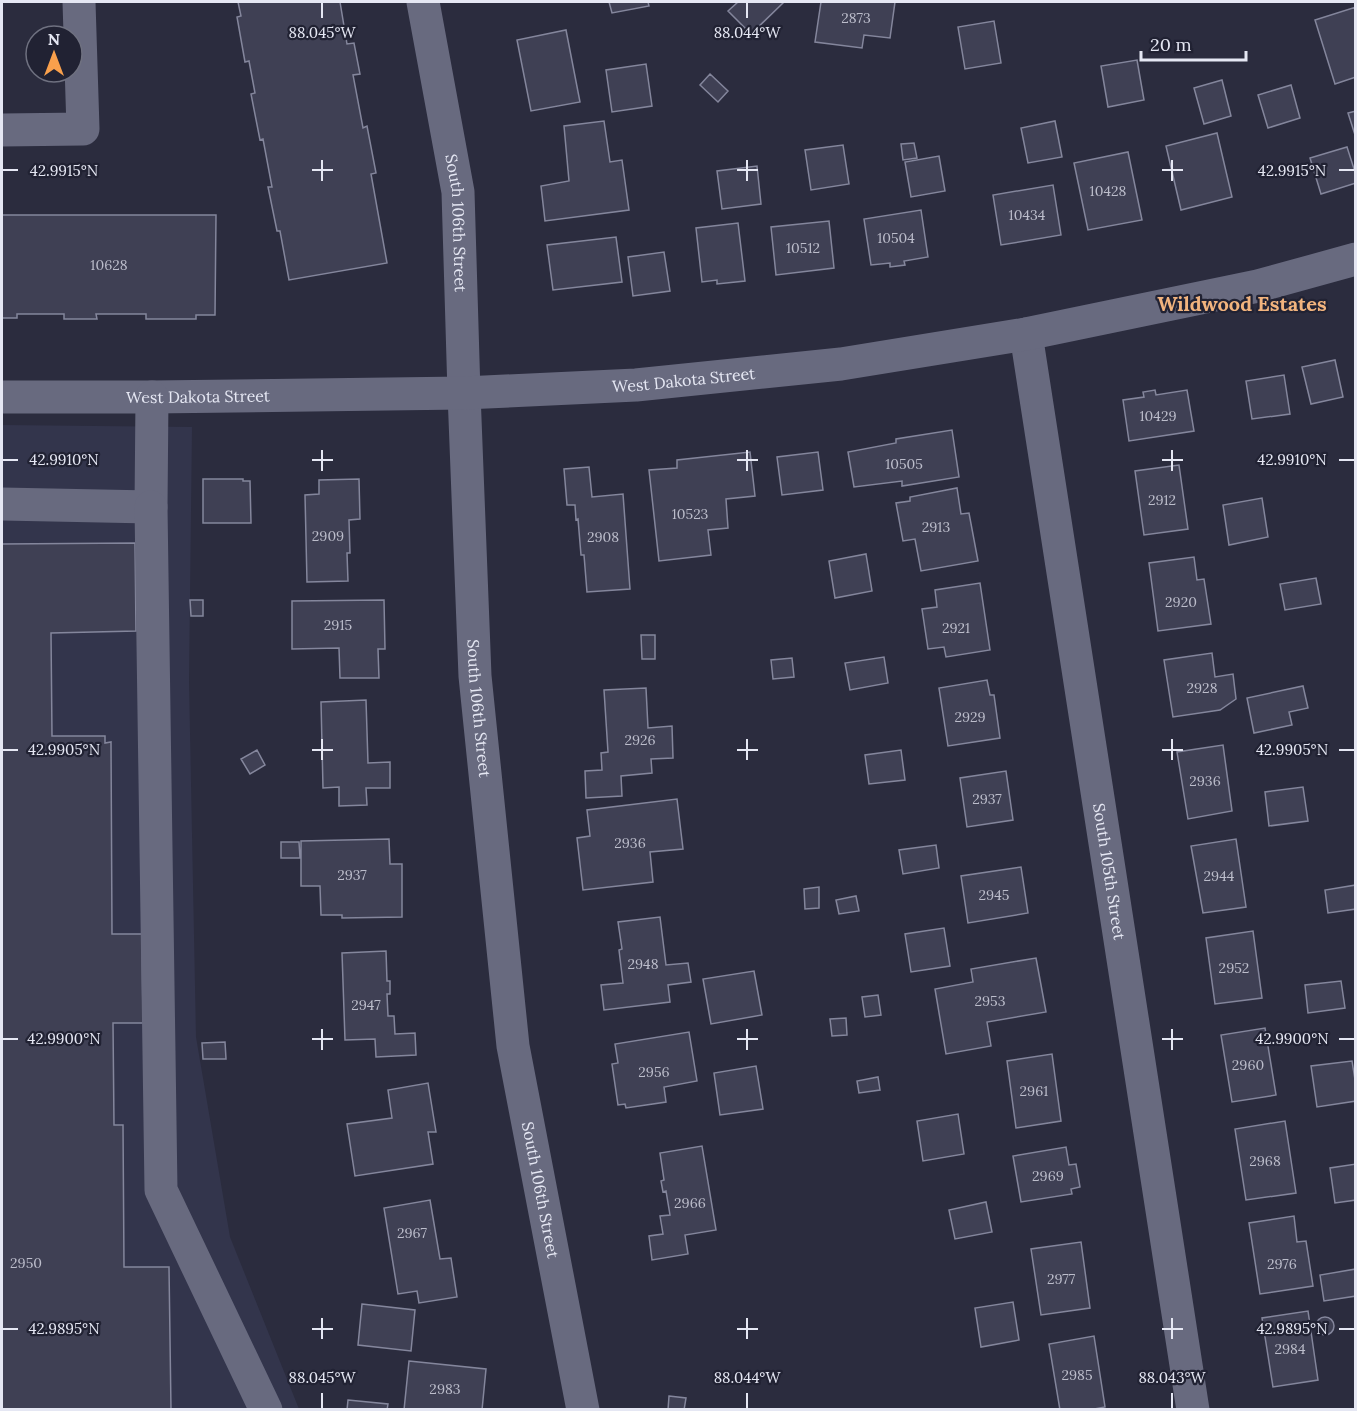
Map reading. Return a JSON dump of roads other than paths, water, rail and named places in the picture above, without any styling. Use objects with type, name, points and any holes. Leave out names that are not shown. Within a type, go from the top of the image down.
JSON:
[{"type":"street","points":[[2,130],[83,129],[79,2]]},
{"type":"street","name":"South 106th Street","points":[[423,2],[458,192],[475,676],[513,1046],[583,1410]]},
{"type":"street","name":"West Dakota Street","points":[[2,397],[464,393],[636,385],[841,364],[1026,334],[1258,286],[1356,259]]},
{"type":"street","name":"South 105th Street","points":[[1026,334],[1193,1410]]},
{"type":"street","points":[[152,397],[151,507],[161,1190],[266,1410]]},
{"type":"street","points":[[2,504],[151,507]]},
{"type":"district","name":"Wildwood Estates","points":[[1242,304]]}]
